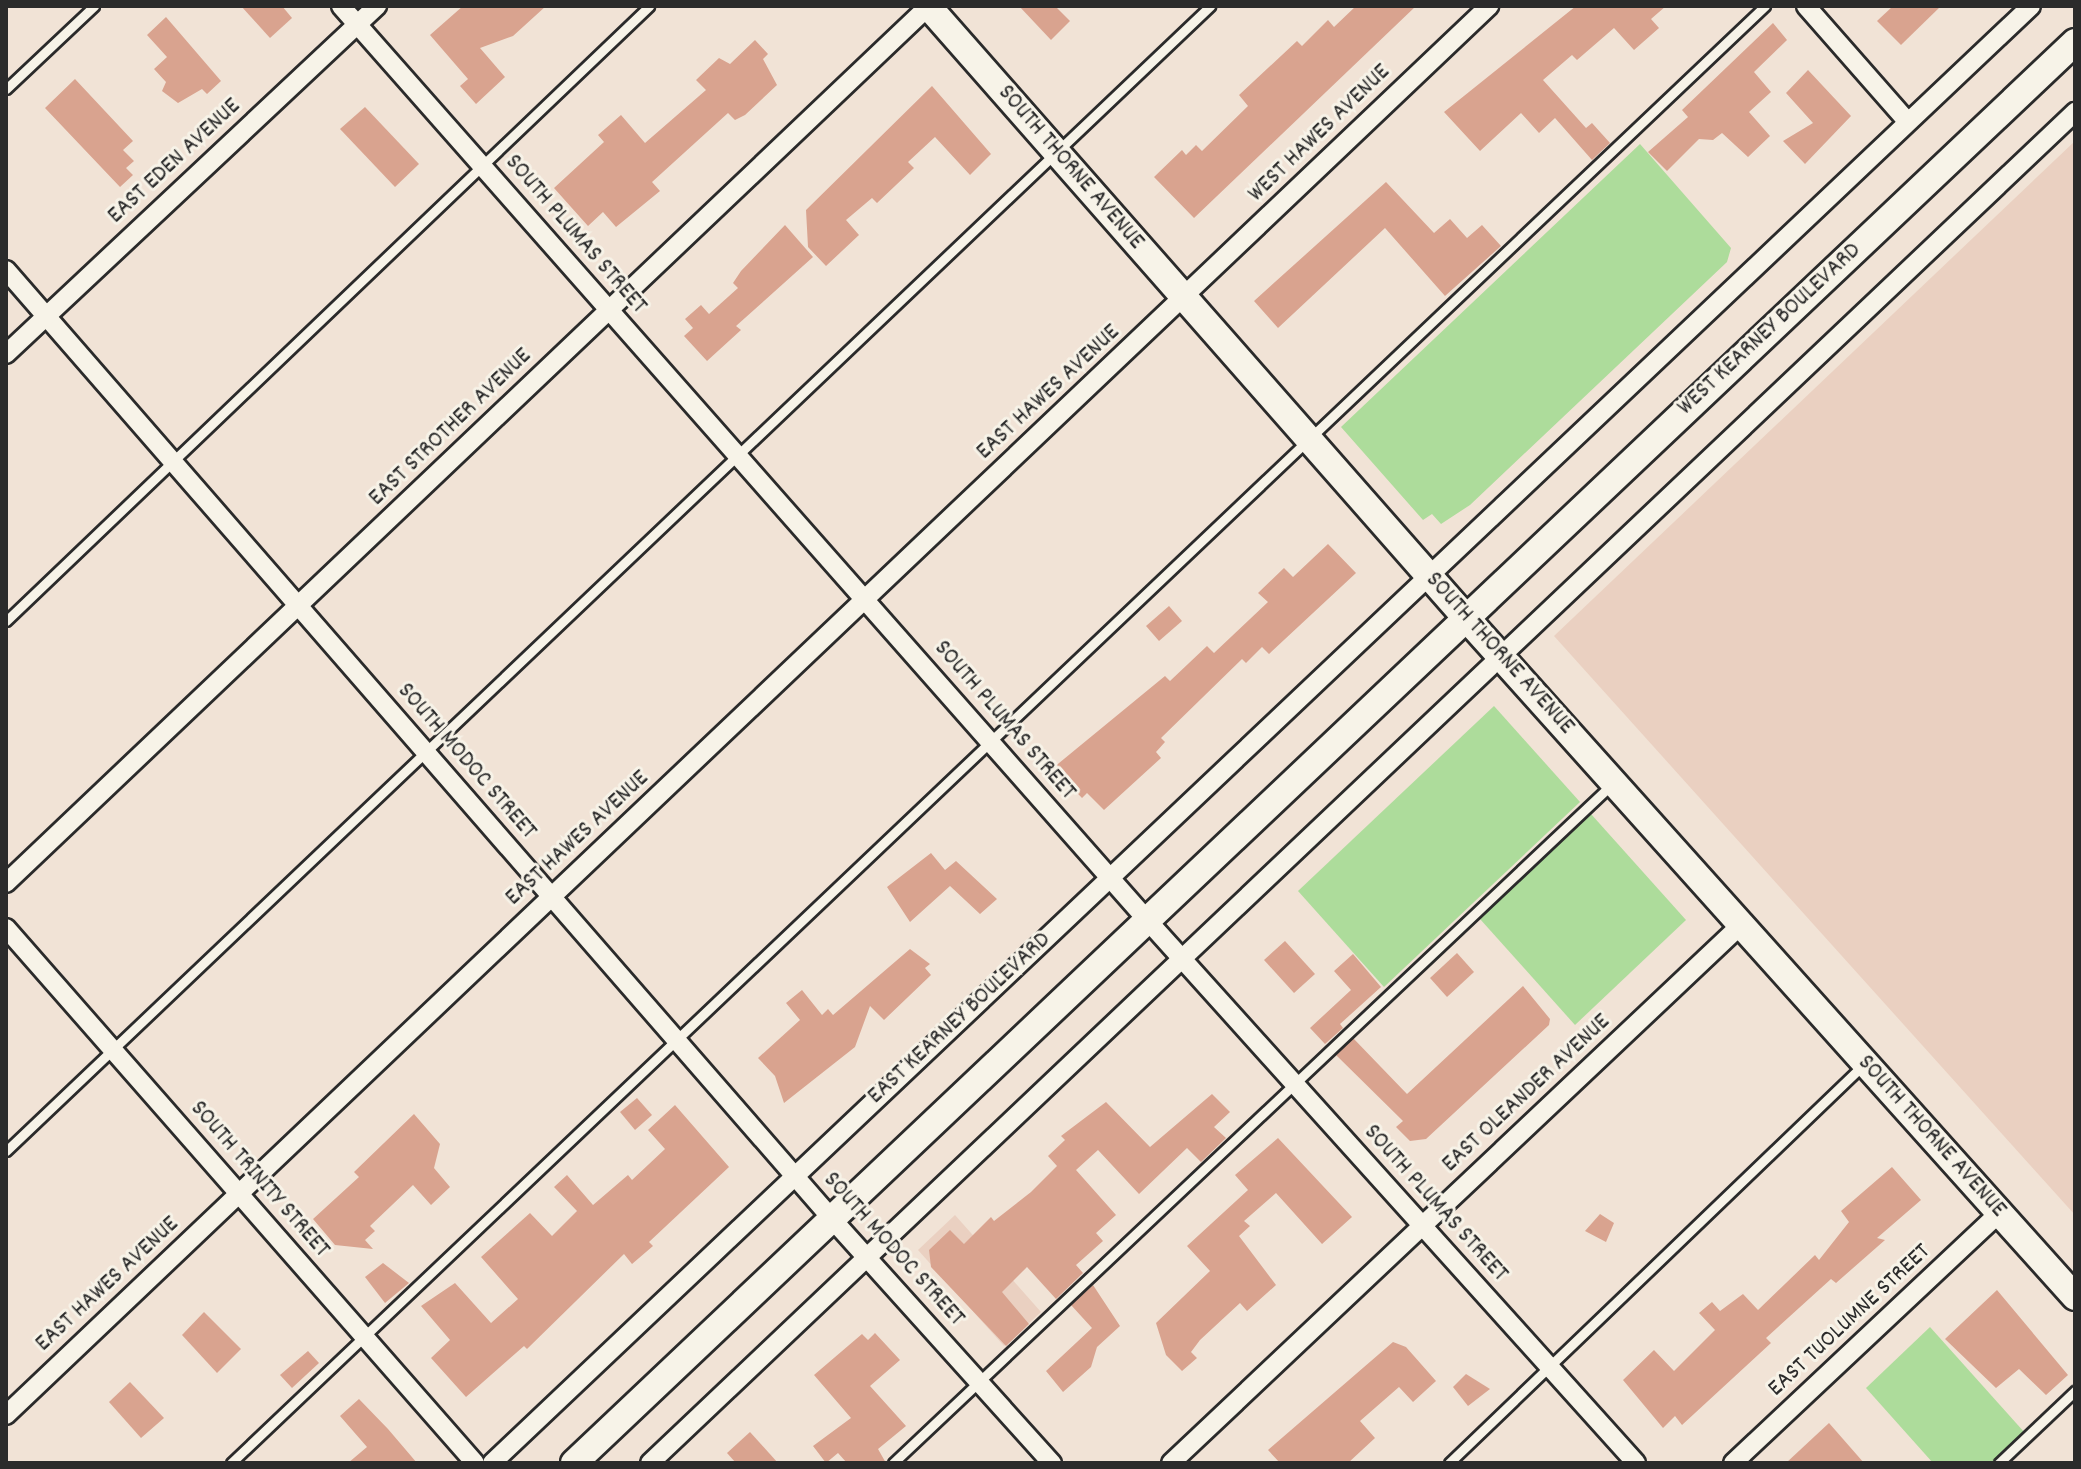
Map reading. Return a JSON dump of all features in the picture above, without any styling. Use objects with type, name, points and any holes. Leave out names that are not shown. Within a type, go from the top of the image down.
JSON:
[{"type":"main road","name":"SOUTH THORNE AVENUE","points":[[929,6],[1428,576],[2075,1297]]},
{"type":"main road","name":"WEST KEARNEY BOULEVARD","points":[[1466,618],[2075,42]]},
{"type":"main road","points":[[574,1463],[1466,618]]},
{"type":"street","name":"SOUTH PLUMAS STREET","points":[[341,6],[1148,921],[1636,1463]]},
{"type":"street","name":"EAST EDEN AVENUE","points":[[6,354],[377,6]]},
{"type":"street","name":"EAST STROTHER AVENUE","points":[[6,883],[929,6]]},
{"type":"street","name":"WEST HAWES AVENUE","points":[[1184,298],[1489,6]]},
{"type":"street","points":[[1806,6],[1908,122]]},
{"type":"street","points":[[1428,576],[2031,6]]},
{"type":"street","points":[[650,1463],[2075,112]]},
{"type":"street","name":"SOUTH MODOC STREET","points":[[6,270],[832,1219],[1052,1463]]},
{"type":"street","name":"EAST HAWES AVENUE","points":[[6,1415],[1184,298]]},
{"type":"street","name":"EAST KEARNEY BOULEVARD","points":[[492,1463],[1428,576]]},
{"type":"street","name":"EAST OLEANDER AVENUE","points":[[1171,1463],[1741,925]]},
{"type":"street","name":"SOUTH TRINITY STREET","points":[[6,928],[475,1463]]},
{"type":"street","name":"EAST TUOLUMNE STREET","points":[[1733,1463],[1999,1213]]},
{"type":"lane","points":[[6,89],[94,6]]},
{"type":"lane","points":[[6,621],[174,464],[649,6]]},
{"type":"lane","points":[[6,1151],[1210,6]]},
{"type":"lane","points":[[231,1463],[1765,6]]},
{"type":"lane","points":[[893,1463],[1614,783]]},
{"type":"lane","points":[[1449,1463],[1865,1064]]},
{"type":"lane","points":[[1999,1463],[2075,1391]]},
{"type":"shaded area","points":[[2075,141],[2075,1215],[1554,636]]},
{"type":"shaded area","points":[[955,1215],[1041,1312],[1004,1346],[918,1250]]},
{"type":"green space","points":[[1640,144],[1731,248],[1727,262],[1470,505],[1441,524],[1432,514],[1423,520],[1341,427]]},
{"type":"green space","points":[[1494,706],[1580,802],[1384,987],[1298,891]]},
{"type":"green space","points":[[1591,814],[1686,920],[1575,1025],[1480,919]]},
{"type":"green space","points":[[1930,1327],[2025,1433],[1994,1463],[1933,1463],[1866,1388]]},
{"type":"building","points":[[241,6],[282,6],[292,18],[270,38]]},
{"type":"building","points":[[463,6],[546,6],[513,36],[480,48],[505,77],[476,104],[460,86],[468,79],[430,35]]},
{"type":"building","points":[[1019,6],[1055,6],[1070,21],[1051,40]]},
{"type":"building","points":[[1356,6],[1416,6],[1194,218],[1154,177],[1182,150],[1186,155],[1196,145],[1202,151],[1248,106],[1239,95],[1297,41],[1302,46],[1328,20],[1334,27]]},
{"type":"building","points":[[1576,6],[1666,6],[1651,19],[1659,28],[1634,50],[1614,28],[1577,60],[1572,55],[1543,80],[1586,128],[1592,123],[1610,143],[1592,160],[1555,118],[1539,133],[1521,113],[1480,151],[1444,112]]},
{"type":"building","points":[[1893,6],[1941,6],[1901,45],[1877,21]]},
{"type":"building","points":[[166,17],[221,81],[207,94],[202,89],[178,103],[162,91],[166,82],[154,69],[167,57],[147,35]]},
{"type":"building","points":[[1773,23],[1787,40],[1754,72],[1771,92],[1749,112],[1770,136],[1748,157],[1722,133],[1713,140],[1699,139],[1667,171],[1648,152],[1688,117],[1682,110]]},
{"type":"building","points":[[755,40],[768,54],[763,59],[777,85],[745,115],[735,120],[728,113],[652,182],[660,191],[616,227],[603,212],[588,226],[554,188],[604,142],[598,135],[621,115],[645,143],[706,90],[696,80],[719,58],[730,64]]},
{"type":"building","points":[[1808,70],[1851,116],[1805,164],[1783,141],[1813,123],[1786,93]]},
{"type":"building","points":[[75,79],[133,141],[123,150],[134,161],[126,168],[133,175],[120,187],[45,108]]},
{"type":"building","points":[[932,86],[991,154],[970,175],[935,137],[908,162],[914,168],[877,203],[872,198],[846,220],[859,235],[826,266],[808,247],[806,210]]},
{"type":"building","points":[[365,107],[419,164],[395,187],[340,129]]},
{"type":"building","points":[[1386,182],[1434,233],[1450,219],[1467,238],[1482,225],[1501,246],[1445,296],[1385,228],[1278,328],[1254,301]]},
{"type":"building","points":[[785,225],[813,257],[736,326],[741,330],[707,361],[684,336],[693,328],[685,319],[701,305],[709,314],[738,288],[733,283],[741,271]]},
{"type":"building","points":[[1328,544],[1356,573],[1269,654],[1262,647],[1246,663],[1242,659],[1161,738],[1165,742],[1156,752],[1161,758],[1104,810],[1087,793],[1082,798],[1053,768],[1165,676],[1170,681],[1207,646],[1214,653],[1268,602],[1258,593],[1284,568],[1293,577]]},
{"type":"building","points":[[1169,606],[1182,621],[1159,641],[1146,626]]},
{"type":"building","points":[[931,853],[945,870],[956,861],[997,899],[980,914],[950,886],[910,922],[887,887]]},
{"type":"building","points":[[1285,941],[1315,974],[1294,993],[1264,960]]},
{"type":"building","points":[[910,949],[930,964],[925,968],[931,975],[884,1020],[870,1006],[855,1047],[784,1103],[775,1076],[758,1058],[800,1020],[786,1003],[802,990],[822,1015],[828,1009],[833,1015]]},
{"type":"building","points":[[1457,953],[1474,972],[1447,997],[1430,978]]},
{"type":"building","points":[[1353,954],[1381,987],[1340,1024],[1343,1028],[1325,1044],[1310,1028],[1351,990],[1334,971]]},
{"type":"building","points":[[1523,986],[1550,1019],[1549,1025],[1426,1139],[1410,1141],[1396,1127],[1403,1121],[1336,1055],[1353,1038],[1407,1094]]},
{"type":"building","points":[[1212,1094],[1230,1112],[1214,1127],[1226,1138],[1201,1162],[1187,1148],[1139,1194],[1098,1150],[1076,1170],[1116,1215],[1096,1233],[1103,1241],[1076,1265],[1083,1273],[1056,1299],[1027,1267],[1002,1292],[1029,1324],[1006,1346],[931,1267],[929,1250],[950,1230],[964,1244],[991,1217],[994,1221],[1031,1192],[1057,1166],[1048,1156],[1065,1140],[1061,1136],[1106,1102],[1150,1147]]},
{"type":"building","points":[[637,1098],[652,1115],[635,1130],[620,1112]]},
{"type":"building","points":[[675,1105],[729,1167],[649,1242],[653,1246],[632,1264],[624,1254],[527,1349],[524,1346],[466,1397],[431,1358],[450,1340],[421,1306],[455,1283],[491,1323],[518,1299],[481,1257],[530,1213],[552,1236],[577,1211],[554,1187],[567,1175],[593,1205],[628,1175],[632,1180],[665,1149],[648,1130]]},
{"type":"building","points":[[414,1114],[440,1144],[434,1168],[450,1187],[431,1205],[413,1185],[370,1226],[375,1231],[365,1240],[373,1249],[335,1245],[313,1219],[359,1177],[354,1172]]},
{"type":"building","points":[[1278,1138],[1352,1217],[1322,1244],[1276,1193],[1244,1221],[1250,1226],[1239,1236],[1276,1285],[1247,1311],[1240,1303],[1200,1340],[1191,1352],[1197,1358],[1182,1371],[1166,1355],[1156,1323],[1210,1271],[1187,1246],[1248,1190],[1235,1175]]},
{"type":"building","points":[[1892,1167],[1921,1200],[1877,1238],[1885,1240],[1836,1283],[1831,1279],[1766,1338],[1771,1343],[1682,1425],[1675,1416],[1663,1428],[1623,1380],[1654,1350],[1674,1371],[1715,1330],[1699,1313],[1712,1302],[1720,1311],[1743,1294],[1758,1310],[1815,1255],[1819,1260],[1849,1222],[1841,1211]]},
{"type":"building","points":[[1600,1214],[1614,1223],[1606,1242],[1585,1231]]},
{"type":"building","points":[[383,1263],[409,1283],[385,1303],[365,1277]]},
{"type":"building","points":[[1093,1285],[1120,1326],[1097,1347],[1091,1367],[1063,1392],[1046,1371],[1092,1328],[1071,1305]]},
{"type":"building","points":[[1997,1290],[2068,1375],[2046,1395],[2019,1369],[1996,1388],[1945,1339]]},
{"type":"building","points":[[204,1312],[241,1349],[217,1373],[182,1335]]},
{"type":"building","points":[[875,1333],[900,1360],[870,1386],[906,1426],[878,1449],[886,1463],[847,1463],[838,1453],[826,1463],[813,1446],[851,1418],[814,1375],[862,1334],[868,1340]]},
{"type":"building","points":[[1393,1342],[1406,1347],[1436,1381],[1413,1402],[1399,1387],[1360,1421],[1375,1438],[1348,1463],[1280,1463],[1268,1450]]},
{"type":"building","points":[[308,1351],[319,1363],[292,1388],[280,1375]]},
{"type":"building","points":[[1466,1374],[1490,1389],[1468,1406],[1453,1387]]},
{"type":"building","points":[[130,1382],[164,1418],[141,1438],[109,1402]]},
{"type":"building","points":[[359,1399],[417,1463],[348,1463],[367,1447],[340,1416]]},
{"type":"building","points":[[1829,1423],[1864,1463],[1786,1463]]},
{"type":"building","points":[[750,1432],[778,1463],[736,1463],[727,1453]]}]
